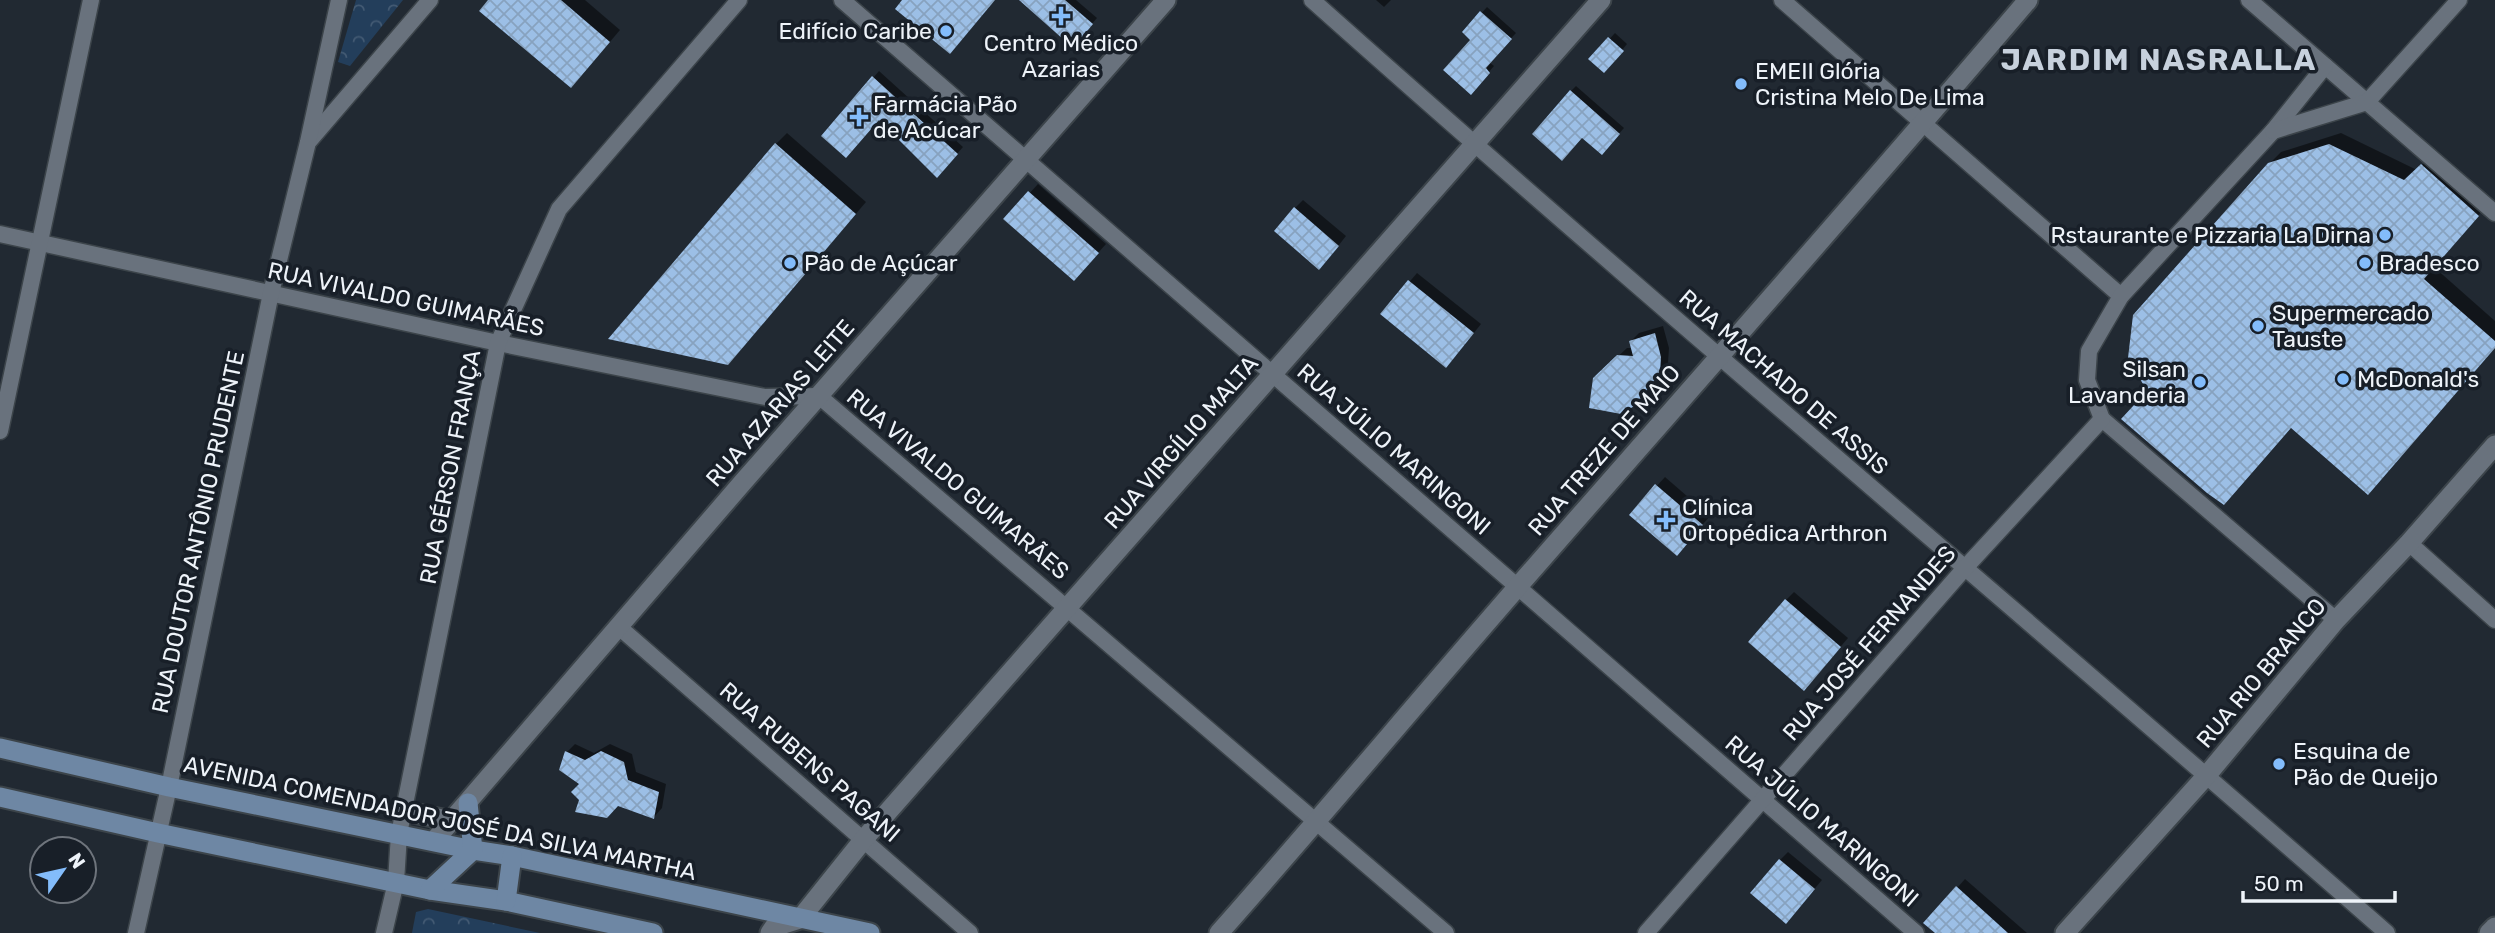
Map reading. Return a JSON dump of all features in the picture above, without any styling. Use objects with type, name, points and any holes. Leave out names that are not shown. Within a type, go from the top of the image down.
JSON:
[{"type":"main road","name":"AVENIDA COMENDADOR JOSÉ DA SILVA MARTHA","points":[[0,748],[169,787],[512,856],[805,926],[870,933]]},
{"type":"main road","points":[[0,797],[430,890],[506,901],[653,933]]},
{"type":"main road","points":[[430,890],[473,850],[468,803]]},
{"type":"main road","points":[[506,901],[512,856]]},
{"type":"street","points":[[0,430],[90,0]]},
{"type":"street","name":"RUA DOUTOR ANTÔNIO PRUDENTE","points":[[136,933],[169,787],[271,293],[339,0]]},
{"type":"street","name":"RUA DOUTOR ANTÔNIO PRUDENTE","points":[[308,142],[430,0]]},
{"type":"street","name":"RUA GÉRSON FRANÇA","points":[[384,933],[396,882],[398,834],[498,343],[559,209],[739,0]]},
{"type":"street","name":"RUA JÚLIO MARINGONI","points":[[842,0],[1916,933]]},
{"type":"street","name":"RUA AZARIAS LEITE","points":[[434,841],[1166,0]]},
{"type":"street","name":"RUA MACHADO DE ASSIS","points":[[1312,0],[1475,146],[2387,933]]},
{"type":"street","name":"RUA VIRGÍLIO MALTA","points":[[805,926],[864,839],[1601,0]]},
{"type":"street","points":[[1782,0],[2121,296]]},
{"type":"street","name":"RUA TREZE DE MAIO","points":[[1219,933],[2028,0]]},
{"type":"street","points":[[2249,0],[2495,213]]},
{"type":"street","points":[[2273,131],[2367,102],[2459,0]]},
{"type":"street","points":[[2325,66],[2273,131],[2121,296],[2090,351],[2087,380],[2102,419],[2336,620]]},
{"type":"street","name":"RUA VIVALDO GUIMARÃES","points":[[0,234],[498,343],[765,397],[819,396],[1446,933]]},
{"type":"street","name":"RUA JOSÉ FERNANDES","points":[[1646,933],[1964,569],[2102,419]]},
{"type":"street","name":"RUA RIO BRANCO","points":[[2065,933],[2207,775],[2336,620],[2409,544],[2495,444]]},
{"type":"street","points":[[2409,544],[2495,620]]},
{"type":"street","name":"RUA RUBENS PAGANI","points":[[619,626],[970,933]]},
{"type":"street","points":[[404,811],[452,821]]},
{"type":"street","points":[[770,933],[774,927],[805,926]]},
{"type":"street","points":[[2489,933],[2495,927]]},
{"type":"green space","points":[[356,0],[403,0],[350,66],[338,62]]},
{"type":"green space","points":[[428,909],[540,933],[412,933],[416,912]]},
{"type":"building","points":[[488,0],[561,0],[610,42],[571,88],[479,11]]},
{"type":"building","name":"Edifício Caribe","points":[[902,0],[995,0],[950,54],[895,9]]},
{"type":"building","name":"Centro Médico Azarias","points":[[1019,0],[1065,0],[1093,24],[1073,48]]},
{"type":"building","points":[[1480,11],[1512,39],[1486,68],[1490,73],[1471,95],[1443,70],[1470,40],[1462,32]]},
{"type":"building","points":[[1608,37],[1624,51],[1604,73],[1588,59]]},
{"type":"building","points":[[872,76],[958,154],[937,178],[879,120],[846,158],[821,136]]},
{"type":"building","points":[[1570,90],[1620,134],[1602,155],[1582,138],[1562,161],[1532,134]]},
{"type":"building","points":[[775,143],[856,214],[728,365],[608,339]]},
{"type":"building","name":"Supermercado Tauste","points":[[2329,144],[2404,180],[2421,164],[2479,216],[2424,279],[2495,341],[2495,348],[2368,495],[2291,428],[2224,505],[2121,419],[2147,391],[2128,358],[2133,315],[2268,163]]},
{"type":"building","points":[[1028,191],[1099,253],[1074,281],[1003,219]]},
{"type":"building","points":[[1294,207],[1339,246],[1319,270],[1274,231]]},
{"type":"building","points":[[1408,280],[1474,333],[1446,368],[1380,314]]},
{"type":"building","points":[[1655,333],[1661,357],[1660,373],[1636,405],[1621,414],[1589,408],[1593,378],[1617,355],[1633,356],[1629,341]]},
{"type":"building","name":"Clínica Ortopédica Arthron","points":[[1655,484],[1703,525],[1677,556],[1629,515]]},
{"type":"building","points":[[1785,599],[1841,647],[1804,691],[1748,642]]},
{"type":"building","points":[[565,751],[585,760],[601,751],[624,762],[628,780],[659,792],[654,819],[618,806],[607,818],[575,812],[579,800],[571,792],[579,784],[559,770]]},
{"type":"building","points":[[1779,859],[1815,889],[1786,924],[1750,893]]},
{"type":"building","points":[[1956,886],[2008,933],[1935,933],[1923,923]]},
{"type":"place","name":"Centro Médico Azarias","points":[[1061,16]]},
{"type":"place","name":"Edifício Caribe","points":[[946,31]]},
{"type":"place","name":"EMEII Glória Cristina Melo De Lima","points":[[1741,84]]},
{"type":"place","name":"Farmácia Pão de Acúcar","points":[[859,117]]},
{"type":"place","name":"Rstaurante e Pizzaria La Dirna","points":[[2385,235]]},
{"type":"place","name":"Pão de Açúcar","points":[[790,263]]},
{"type":"place","name":"Bradesco","points":[[2365,263]]},
{"type":"place","name":"Supermercado Tauste","points":[[2258,326]]},
{"type":"place","name":"McDonald's","points":[[2343,379]]},
{"type":"place","name":"Silsan Lavanderia","points":[[2200,382]]},
{"type":"place","name":"Clínica Ortopédica Arthron","points":[[1666,520]]},
{"type":"place","name":"Esquina de Pão de Queijo","points":[[2279,764]]},
{"type":"district","name":"JARDIM NASRALLA","points":[[2159,60]]}]
